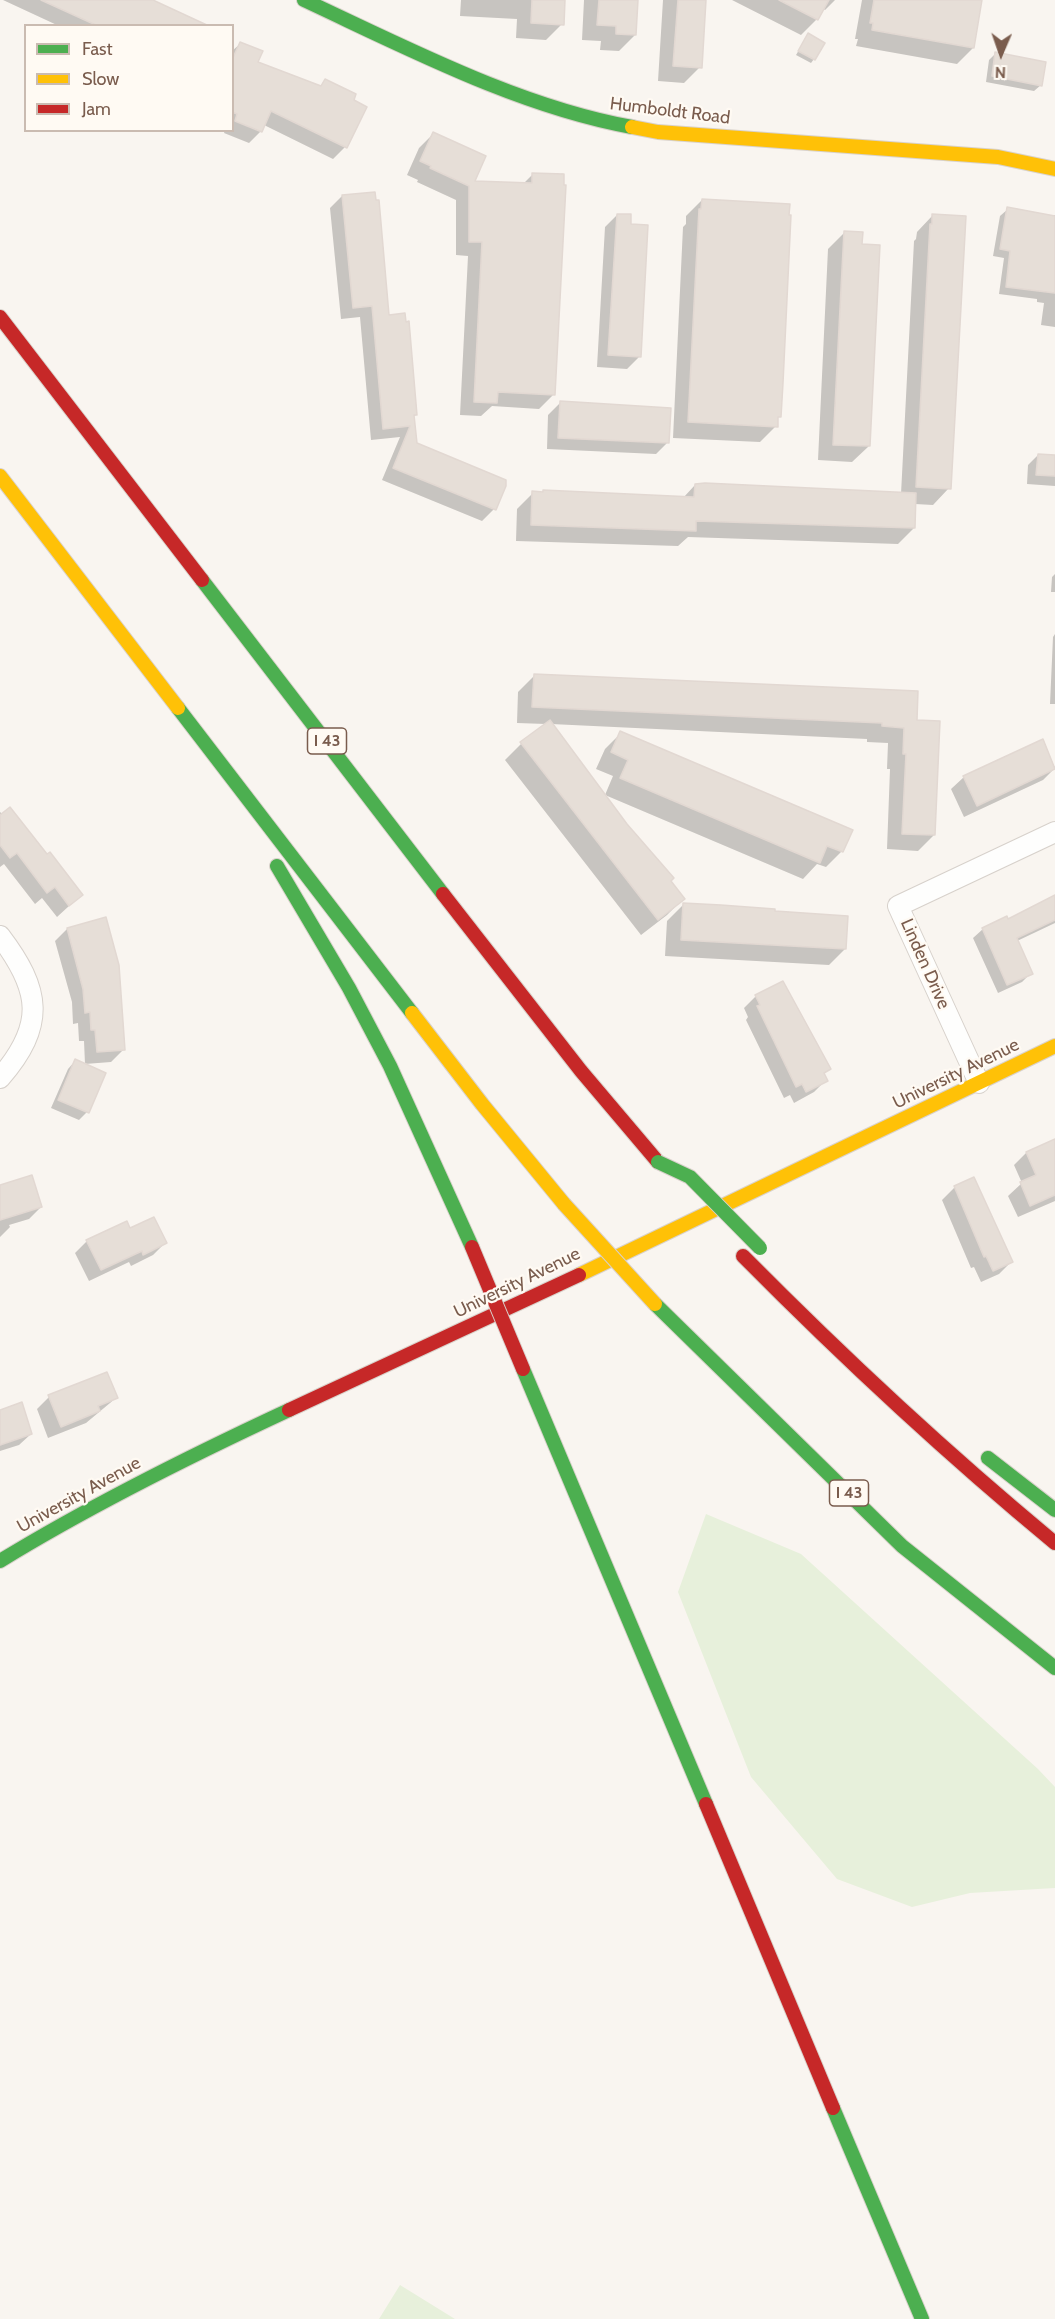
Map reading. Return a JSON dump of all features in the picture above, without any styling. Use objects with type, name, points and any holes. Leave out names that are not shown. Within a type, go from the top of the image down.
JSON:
[{"type":"main road","name":"Humboldt Road","points":[[304,0],[412,50],[509,91],[603,122],[658,132],[998,157],[1055,169]]},
{"type":"main road","name":"I 43","points":[[0,317],[519,992],[581,1071],[681,1188]]},
{"type":"main road","name":"I 43","points":[[0,476],[482,1104],[564,1204],[656,1304],[902,1545],[1055,1668]]},
{"type":"main road","points":[[248,798],[269,851],[349,988],[390,1066],[472,1247],[922,2319]]},
{"type":"main road","name":"University Avenue","points":[[0,1561],[104,1500],[167,1467],[405,1357],[1055,1046]]},
{"type":"main road","points":[[658,1162],[690,1177],[763,1252]]},
{"type":"main road","points":[[696,1205],[712,1222]]},
{"type":"main road","points":[[739,1251],[819,1333],[922,1429],[1055,1544]]},
{"type":"main road","points":[[979,1451],[1055,1510]]},
{"type":"main road","points":[[915,2301],[927,2319]]},
{"type":"street","name":"Linden Drive","points":[[979,1083],[898,906],[1055,832]]},
{"type":"street","points":[[0,936],[22,966],[33,1006],[25,1043],[16,1060],[0,1078]]},
{"type":"green space","points":[[706,1514],[801,1554],[1055,1787],[1055,1888],[970,1893],[912,1907],[837,1879],[751,1777],[678,1592]]},
{"type":"green space","points":[[400,2285],[455,2319],[379,2319]]},
{"type":"building","points":[[41,0],[153,0],[205,24],[94,24]]},
{"type":"building","points":[[532,0],[565,0],[564,25],[531,23]]},
{"type":"building","points":[[599,0],[638,0],[636,35],[616,34],[616,26],[597,25]]},
{"type":"building","points":[[678,0],[706,0],[702,68],[673,66]]},
{"type":"building","points":[[779,0],[829,0],[818,20]]},
{"type":"building","points":[[874,0],[982,0],[974,48],[872,30],[873,23],[870,23]]},
{"type":"building","points":[[808,33],[825,43],[815,60],[798,51]]},
{"type":"building","points":[[240,42],[263,51],[258,62],[321,86],[325,79],[356,94],[354,100],[367,107],[347,148],[271,111],[262,132],[235,121],[237,114],[234,113],[234,56]]},
{"type":"building","points":[[995,52],[1046,62],[1042,86],[992,76]]},
{"type":"building","points":[[433,132],[486,156],[475,181],[532,183],[532,173],[564,174],[564,185],[566,185],[555,395],[498,392],[497,403],[474,402],[482,242],[469,242],[469,186],[420,161]]},
{"type":"building","points":[[375,192],[376,200],[379,200],[389,315],[405,313],[406,322],[409,321],[417,415],[414,415],[417,443],[506,480],[506,486],[496,510],[393,468],[410,426],[383,429],[372,306],[353,308],[342,195]]},
{"type":"building","points":[[702,199],[790,204],[783,383],[781,417],[778,417],[778,427],[688,422],[699,209],[701,209]]},
{"type":"building","points":[[1007,207],[1055,216],[1055,293],[1006,287],[1010,251],[1000,249]]},
{"type":"building","points":[[617,214],[631,214],[631,224],[648,225],[641,357],[608,355]]},
{"type":"building","points":[[932,214],[966,216],[951,489],[916,487]]},
{"type":"building","points":[[844,231],[863,232],[862,244],[880,245],[870,446],[833,445]]},
{"type":"building","points":[[560,401],[671,408],[669,443],[558,438]]},
{"type":"building","points":[[1038,454],[1055,455],[1055,476],[1036,475]]},
{"type":"building","points":[[695,484],[916,493],[915,528],[696,521],[696,531],[531,525],[532,491],[694,497]]},
{"type":"building","points":[[534,674],[918,691],[917,720],[940,721],[935,835],[902,834],[906,754],[903,754],[904,728],[882,726],[882,723],[532,707]]},
{"type":"building","points":[[550,720],[627,824],[674,878],[671,881],[685,899],[658,920],[520,742]]},
{"type":"building","points":[[620,731],[853,830],[843,852],[827,846],[820,863],[620,778],[628,760],[611,752]]},
{"type":"building","points":[[1043,739],[1055,769],[977,806],[963,776]]},
{"type":"building","points":[[10,807],[47,854],[50,852],[83,895],[69,906],[55,887],[47,893],[17,853],[10,858],[0,845],[0,815]]},
{"type":"building","points":[[1055,895],[1055,920],[1017,938],[1033,974],[1007,985],[982,928],[1007,916],[1008,919]]},
{"type":"building","points":[[683,903],[848,916],[846,949],[681,940]]},
{"type":"building","points":[[106,917],[119,965],[125,1050],[97,1052],[95,1030],[91,1030],[90,1012],[85,1013],[83,989],[67,928]]},
{"type":"building","points":[[783,981],[831,1069],[824,1073],[828,1081],[806,1092],[802,1084],[796,1087],[757,1006],[760,1005],[755,995]]},
{"type":"building","points":[[75,1059],[106,1073],[89,1113],[58,1100]]},
{"type":"building","points":[[1055,1139],[1055,1195],[1030,1206],[1020,1182],[1036,1175],[1026,1152]]},
{"type":"building","points":[[32,1175],[42,1207],[0,1220],[0,1185]]},
{"type":"building","points":[[974,1177],[1013,1262],[993,1271],[986,1256],[984,1257],[954,1186]]},
{"type":"building","points":[[154,1217],[167,1243],[143,1255],[142,1251],[101,1270],[86,1240],[127,1221],[130,1228]]},
{"type":"building","points":[[107,1372],[118,1398],[98,1406],[100,1411],[61,1427],[48,1395]]},
{"type":"building","points":[[22,1402],[32,1434],[0,1445],[0,1410]]},
{"type":"traffic: fast","points":[[304,0],[506,91],[590,118],[632,127]]},
{"type":"traffic: fast","points":[[202,580],[443,894]]},
{"type":"traffic: fast","points":[[178,708],[412,1013]]},
{"type":"traffic: fast","points":[[277,866],[349,988],[390,1066],[472,1247]]},
{"type":"traffic: fast","points":[[658,1162],[690,1177],[760,1248]]},
{"type":"traffic: fast","points":[[655,1304],[902,1546],[1055,1668]]},
{"type":"traffic: fast","points":[[523,1369],[706,1804]]},
{"type":"traffic: fast","points":[[0,1561],[142,1481],[289,1410]]},
{"type":"traffic: fast","points":[[988,1458],[1055,1510]]},
{"type":"traffic: fast","points":[[833,2108],[922,2319]]},
{"type":"traffic: slow","points":[[632,127],[658,132],[998,157],[1055,169]]},
{"type":"traffic: slow","points":[[0,476],[178,708]]},
{"type":"traffic: slow","points":[[412,1013],[482,1104],[564,1204]]},
{"type":"traffic: slow","points":[[579,1275],[1055,1046]]},
{"type":"traffic: slow","points":[[564,1204],[655,1304]]},
{"type":"traffic: jam","points":[[0,317],[202,580]]},
{"type":"traffic: jam","points":[[443,894],[581,1071],[658,1162]]},
{"type":"traffic: jam","points":[[472,1247],[523,1369]]},
{"type":"traffic: jam","points":[[743,1256],[896,1404],[1055,1543]]},
{"type":"traffic: jam","points":[[289,1410],[579,1275]]},
{"type":"traffic: jam","points":[[706,1804],[833,2108]]}]
